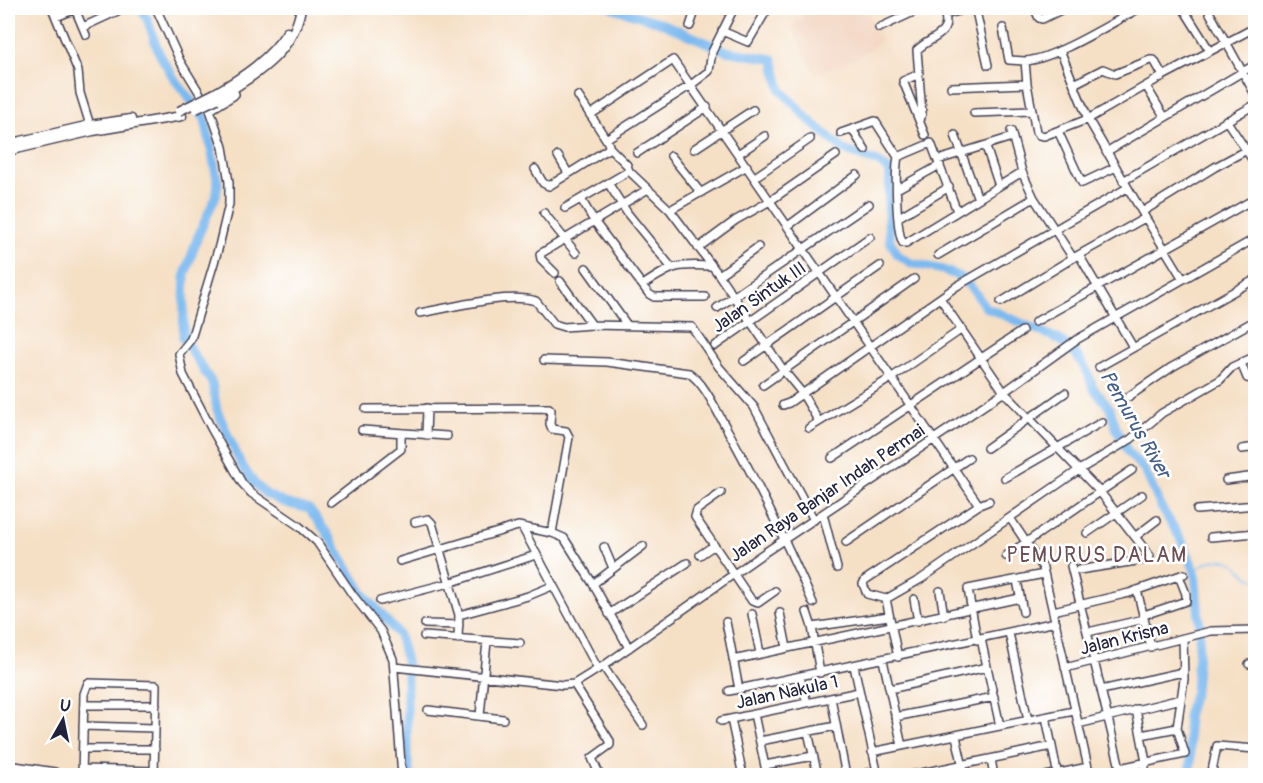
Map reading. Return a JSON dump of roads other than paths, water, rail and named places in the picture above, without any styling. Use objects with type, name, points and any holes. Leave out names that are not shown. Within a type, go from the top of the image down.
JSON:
[{"type":"main road","points":[[267,61],[290,28],[296,8]]},
{"type":"main road","points":[[8,151],[180,114],[231,87],[267,61],[294,31],[301,8]]},
{"type":"main road","points":[[8,144],[90,125],[180,114]]},
{"type":"street","points":[[52,8],[78,70],[80,93],[90,125]]},
{"type":"street","points":[[56,17],[77,8],[86,35]]},
{"type":"street","points":[[83,27],[124,8]]},
{"type":"street","points":[[156,8],[180,61],[210,110],[223,147],[230,182],[230,197],[219,246],[191,339],[179,354],[183,374],[242,483],[260,501],[298,526],[317,542],[352,594],[381,631],[397,667],[402,776]]},
{"type":"street","points":[[690,26],[696,8]]},
{"type":"street","points":[[606,139],[709,71],[712,52],[734,8]]},
{"type":"street","points":[[722,31],[748,42],[768,8]]},
{"type":"street","points":[[879,28],[922,8]]},
{"type":"street","points":[[919,119],[922,114],[917,50],[942,32],[946,23],[944,11],[969,8],[976,11],[988,65]]},
{"type":"street","points":[[1035,9],[1039,18],[1042,19],[1065,8]]},
{"type":"street","points":[[1003,28],[1010,60],[1025,61],[1060,50],[1140,8]]},
{"type":"street","points":[[1183,8],[1210,51]]},
{"type":"street","points":[[1207,8],[1256,96]]},
{"type":"street","points":[[1025,61],[1036,132],[1044,136],[1088,119],[1256,27]]},
{"type":"street","points":[[1060,50],[1088,119],[1183,279]]},
{"type":"street","points":[[590,115],[673,60],[979,505]]},
{"type":"street","points":[[1074,84],[1102,69],[1115,74],[1150,60],[1154,60],[1163,76]]},
{"type":"street","points":[[1106,152],[1256,64]]},
{"type":"street","points":[[919,74],[903,81],[925,135]]},
{"type":"street","points":[[951,87],[1027,84]]},
{"type":"street","points":[[1146,86],[1164,116]]},
{"type":"street","points":[[210,110],[234,96],[231,87]]},
{"type":"street","points":[[578,96],[609,147],[627,165],[629,171],[670,210],[719,275],[802,393],[819,422]]},
{"type":"street","points":[[783,405],[957,286],[1055,230],[1226,120],[1256,104]]},
{"type":"street","points":[[637,153],[707,107]]},
{"type":"street","points":[[694,149],[753,110]]},
{"type":"street","points":[[974,113],[1032,111]]},
{"type":"street","points":[[1226,120],[1256,165]]},
{"type":"street","points":[[841,133],[875,121],[898,157],[897,189],[900,240],[903,243],[1022,172]]},
{"type":"street","points":[[852,129],[865,150]]},
{"type":"street","points":[[1058,131],[1082,183],[1116,167]]},
{"type":"street","points":[[897,189],[939,163],[986,147],[1012,134],[1022,172],[1034,198],[1098,287],[1133,347]]},
{"type":"street","points":[[955,135],[978,199]]},
{"type":"street","points":[[738,154],[765,136]]},
{"type":"street","points":[[755,177],[810,139]]},
{"type":"street","points":[[898,157],[931,144],[957,211]]},
{"type":"street","points":[[1000,302],[1256,145]]},
{"type":"street","points":[[535,169],[547,186],[609,147]]},
{"type":"street","points":[[986,147],[999,186]]},
{"type":"street","points":[[698,248],[736,220],[770,201],[836,155]]},
{"type":"street","points":[[558,156],[568,173]]},
{"type":"street","points":[[671,156],[701,193]]},
{"type":"street","points":[[670,210],[747,166]]},
{"type":"street","points":[[565,208],[629,171]]},
{"type":"street","points":[[788,226],[857,175]]},
{"type":"street","points":[[608,183],[621,204],[671,267]]},
{"type":"street","points":[[899,217],[949,187]]},
{"type":"street","points":[[555,273],[540,255],[564,238],[648,189]]},
{"type":"street","points":[[938,255],[1034,198]]},
{"type":"street","points":[[1035,322],[1256,198]]},
{"type":"street","points":[[581,199],[594,221],[649,294],[654,297],[705,297]]},
{"type":"street","points":[[717,308],[869,204]]},
{"type":"street","points":[[544,213],[576,254]]},
{"type":"street","name":"Jalan Sintuk III","points":[[715,346],[870,237]]},
{"type":"street","name":"Jalan Raya Banjar Indah Permai","points":[[574,684],[601,668],[822,514],[1004,392],[1062,349],[1256,238]]},
{"type":"street","points":[[719,275],[758,247]]},
{"type":"street","points":[[643,285],[671,267],[710,266]]},
{"type":"street","points":[[744,362],[880,266]]},
{"type":"street","points":[[586,268],[627,325]]},
{"type":"street","points":[[763,385],[914,279]]},
{"type":"street","points":[[1099,367],[1256,279]]},
{"type":"street","points":[[560,280],[592,325]]},
{"type":"street","points":[[940,298],[1004,392],[1100,492],[1149,555],[1149,559],[1079,570]]},
{"type":"street","points":[[420,313],[477,303],[525,299],[536,301],[558,326],[692,327],[719,367],[754,407],[814,520]]},
{"type":"street","points":[[1128,397],[1172,367],[1256,320]]},
{"type":"street","points":[[809,428],[891,378],[962,329]]},
{"type":"street","points":[[832,458],[1022,331]]},
{"type":"street","points":[[989,501],[979,505],[865,580],[863,584],[868,596],[886,599],[921,579],[1079,470],[1131,439],[1162,413],[1220,380],[1232,367],[1256,356]]},
{"type":"street","points":[[544,360],[607,362],[691,374],[731,436],[785,540],[813,603]]},
{"type":"street","points":[[1241,363],[1247,378],[1256,380]]},
{"type":"street","points":[[987,448],[1065,393]]},
{"type":"street","points":[[426,435],[427,408]]},
{"type":"street","points":[[366,409],[549,408],[551,410],[550,427],[566,431],[569,437],[552,533]]},
{"type":"street","points":[[1005,478],[1102,422]]},
{"type":"street","points":[[362,430],[447,436]]},
{"type":"street","points":[[331,503],[401,449],[401,433]]},
{"type":"street","points":[[1242,449],[1256,447]]},
{"type":"street","points":[[846,542],[969,458]]},
{"type":"street","points":[[1006,556],[1132,470]]},
{"type":"street","points":[[1226,480],[1256,476]]},
{"type":"street","points":[[722,493],[694,514],[713,546],[752,601],[758,603],[776,591]]},
{"type":"street","points":[[1087,533],[1142,495]]},
{"type":"street","points":[[1197,510],[1256,505]]},
{"type":"street","points":[[822,514],[837,568]]},
{"type":"street","points":[[1010,518],[1041,563],[1090,776]]},
{"type":"street","points":[[416,522],[430,520],[459,615],[458,639]]},
{"type":"street","points":[[1136,536],[1157,520]]},
{"type":"street","points":[[400,561],[513,526],[561,536],[567,541],[629,648]]},
{"type":"street","points":[[522,527],[552,586],[601,668],[643,725]]},
{"type":"street","points":[[1211,537],[1256,532]]},
{"type":"street","points":[[593,584],[643,546]]},
{"type":"street","points":[[700,555],[713,546]]},
{"type":"street","points":[[604,547],[613,568]]},
{"type":"street","points":[[380,601],[449,583],[536,555]]},
{"type":"street","points":[[609,614],[687,562]]},
{"type":"street","points":[[1071,566],[1121,772],[1146,762],[1184,755],[1185,750],[1178,728],[1187,638]]},
{"type":"street","points":[[1000,726],[971,610],[968,589],[1044,574]]},
{"type":"street","points":[[1053,611],[1137,590],[1182,575],[1186,601],[1144,617],[1088,632]]},
{"type":"street","points":[[1017,580],[1023,612]]},
{"type":"street","points":[[459,615],[528,596],[552,586]]},
{"type":"street","points":[[1137,590],[1151,647]]},
{"type":"street","points":[[940,591],[945,616]]},
{"type":"street","points":[[733,660],[1020,598]]},
{"type":"street","points":[[886,599],[898,657]]},
{"type":"street","points":[[914,599],[918,621]]},
{"type":"street","points":[[807,612],[820,673]]},
{"type":"street","points":[[780,613],[787,648]]},
{"type":"street","points":[[752,614],[760,653]]},
{"type":"street","points":[[812,627],[889,616]]},
{"type":"street","points":[[726,622],[739,689]]},
{"type":"street","points":[[729,691],[1056,622]]},
{"type":"street","points":[[425,624],[459,625]]},
{"type":"street","name":"Jalan Krisna","points":[[1065,668],[1211,631],[1256,630]]},
{"type":"street","points":[[1009,633],[1028,720]]},
{"type":"street","points":[[424,636],[520,643]]},
{"type":"street","points":[[480,716],[487,641]]},
{"type":"street","points":[[884,660],[902,746]]},
{"type":"street","points":[[854,666],[877,773],[855,776]]},
{"type":"street","points":[[397,667],[563,686],[574,684],[610,741],[609,747],[592,758],[600,776]]},
{"type":"street","points":[[890,688],[987,667]]},
{"type":"street","points":[[1101,690],[1184,672]]},
{"type":"street","points":[[800,676],[807,703]]},
{"type":"street","points":[[88,683],[153,684],[157,689],[156,705],[154,773],[82,772],[85,687],[88,683]]},
{"type":"street","name":"Jalan Nakula 1","points":[[721,721],[859,692]]},
{"type":"street","points":[[895,717],[994,697]]},
{"type":"street","points":[[831,698],[846,776]]},
{"type":"street","points":[[1078,724],[1180,699]]},
{"type":"street","points":[[84,705],[156,705]]},
{"type":"street","points":[[428,710],[503,719]]},
{"type":"street","points":[[1137,710],[1146,762],[1143,776]]},
{"type":"street","points":[[872,752],[1074,711]]},
{"type":"street","points":[[754,714],[767,776]]},
{"type":"street","points":[[1046,717],[1058,774]]},
{"type":"street","points":[[731,719],[743,776]]},
{"type":"street","points":[[83,726],[155,728]]},
{"type":"street","points":[[760,741],[836,726]]},
{"type":"street","points":[[1141,735],[1178,728]]},
{"type":"street","points":[[808,732],[818,776]]},
{"type":"street","points":[[956,736],[965,776]]},
{"type":"street","points":[[907,776],[1052,746]]},
{"type":"street","points":[[1211,776],[1217,746],[1256,749]]},
{"type":"street","points":[[82,749],[154,749]]},
{"type":"street","points":[[765,765],[813,756]]},
{"type":"street","points":[[991,759],[994,776]]},
{"type":"street","points":[[8,765],[55,772]]},
{"type":"street","points":[[1047,776],[1088,767]]},
{"type":"waterway","points":[[139,8],[147,18],[159,53],[173,77],[205,119],[218,184],[216,196],[198,236],[185,275],[183,338],[212,383],[217,410],[241,464],[254,483],[266,494],[285,503],[309,509],[327,533],[363,593],[399,635],[407,665],[407,756],[410,776]]},
{"type":"waterway","name":"Pemurus River","points":[[613,8],[659,22],[726,51],[773,59],[781,90],[808,119],[844,150],[878,162],[890,171],[888,222],[890,241],[898,255],[911,263],[943,270],[961,277],[985,307],[1060,340],[1076,354],[1088,373],[1093,388],[1110,408],[1116,428],[1128,452],[1145,471],[1195,571],[1200,629],[1195,691],[1187,716],[1191,762],[1188,776]]},
{"type":"waterway","points":[[1195,571],[1214,560],[1225,560],[1256,579]]},
{"type":"district","name":"PEMURUS DALAM","points":[[1097,555]]}]
